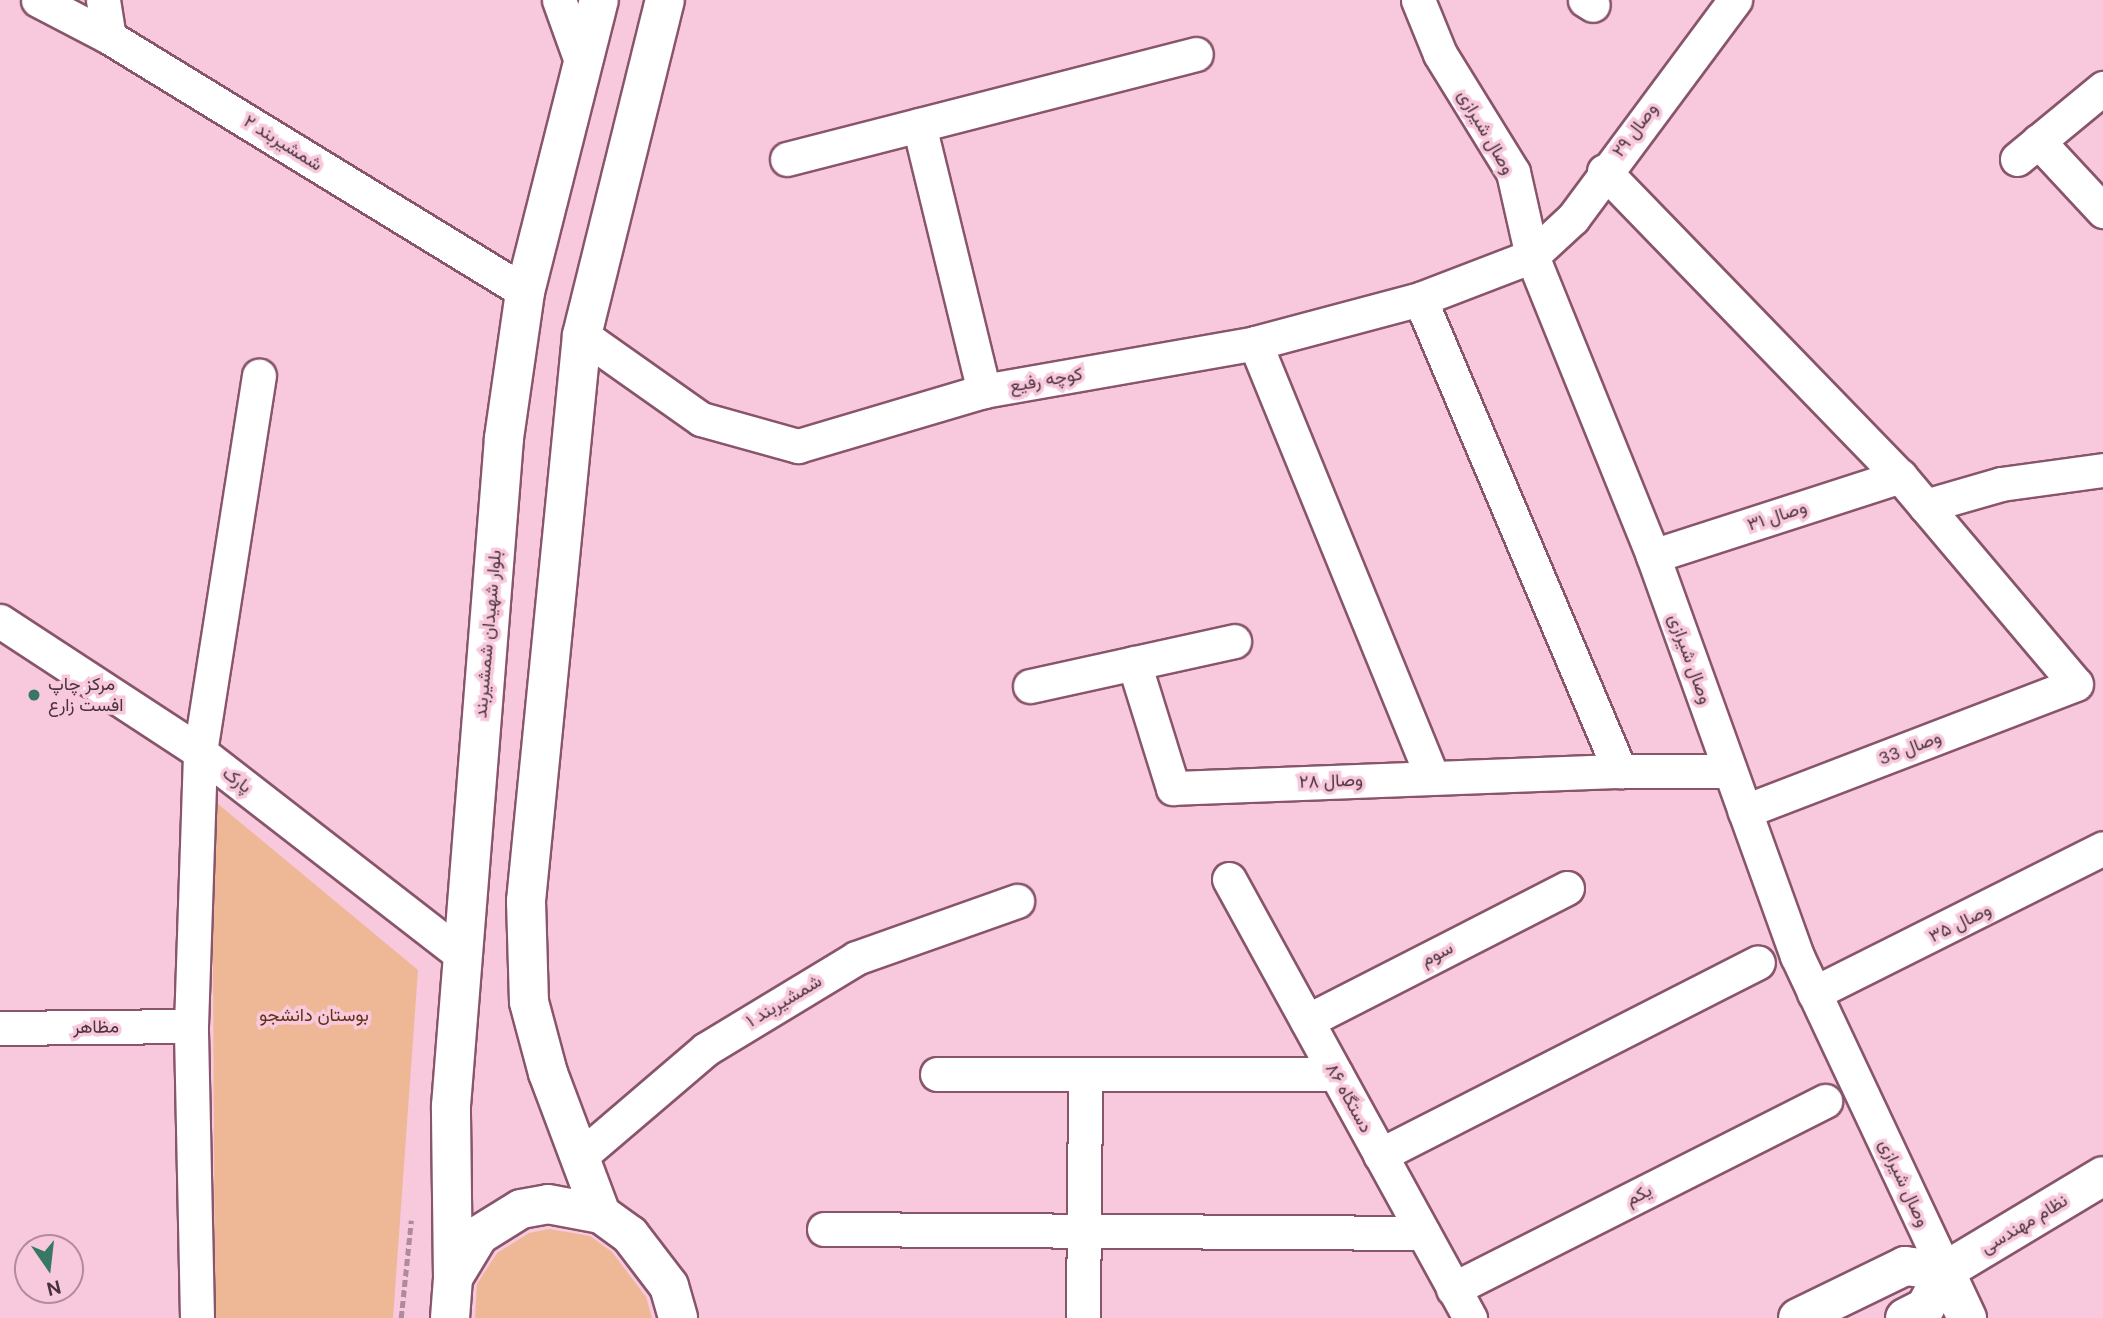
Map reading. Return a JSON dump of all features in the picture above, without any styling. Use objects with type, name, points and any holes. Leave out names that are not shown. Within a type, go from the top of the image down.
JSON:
[{"type":"main road","name":"بلوار شهیدان شمشیربند","points":[[450,1318],[453,1278],[451,1106],[504,438],[525,292],[581,61],[599,0]]},
{"type":"main road","points":[[601,1214],[582,1155],[548,1073],[529,1002],[526,901],[582,335],[665,0]]},
{"type":"main road","name":"نظام مهندسی","points":[[1945,1271],[2103,1176]]},
{"type":"main road","points":[[453,1278],[479,1235],[521,1209],[548,1204],[601,1214],[630,1234],[669,1286],[678,1318]]},
{"type":"main road","points":[[1797,1318],[1905,1266],[1945,1271],[1925,1308],[1905,1318]]},
{"type":"main road","name":"وصال شیرازی","points":[[1945,1271],[1967,1318]]},
{"type":"street","name":"شمشیربند ۲","points":[[38,0],[109,37],[525,292]]},
{"type":"street","points":[[103,0],[109,37]]},
{"type":"street","points":[[559,0],[581,61]]},
{"type":"street","name":"وصال شیرازی","points":[[1418,0],[1440,54],[1513,172],[1532,256],[1653,556],[1814,993],[1945,1271]]},
{"type":"street","name":"وصال ۲۹","points":[[1532,256],[1573,218],[1604,171],[1735,0]]},
{"type":"street","points":[[787,159],[1196,54]]},
{"type":"street","points":[[2103,88],[2027,150],[2103,211]]},
{"type":"street","points":[[919,125],[984,391]]},
{"type":"street","points":[[1604,171],[1900,476],[1925,506],[2001,484],[2103,470]]},
{"type":"street","name":"کوچه رفیع","points":[[582,335],[701,419],[798,446],[984,391],[1255,343],[1420,299],[1532,256]]},
{"type":"street","points":[[1420,299],[1620,771]]},
{"type":"street","points":[[1255,343],[1432,776]]},
{"type":"street","points":[[197,1318],[191,1026],[200,752],[259,376]]},
{"type":"street","name":"وصال ۳۱","points":[[1653,556],[1900,476]]},
{"type":"street","name":"وصال 33","points":[[1745,811],[2076,684],[1925,506]]},
{"type":"street","name":"پارک","points":[[0,621],[14,638],[200,752],[461,955]]},
{"type":"street","points":[[1030,686],[1234,641]]},
{"type":"street","name":"وصال ۲۸","points":[[1134,663],[1173,788],[1432,776],[1730,771]]},
{"type":"street","name":"وصال ۳۵","points":[[1814,993],[2103,848]]},
{"type":"street","name":"دستگاه ۸۶","points":[[1229,879],[1469,1318]]},
{"type":"street","name":"سوم","points":[[1307,1021],[1567,888]]},
{"type":"street","name":"شمشیربند ۱","points":[[582,1155],[706,1049],[856,958],[1017,901]]},
{"type":"street","points":[[1380,1155],[1758,962]]},
{"type":"street","name":"مظاهر","points":[[0,1028],[191,1026]]},
{"type":"street","points":[[937,1074],[1336,1074]]},
{"type":"street","points":[[1083,1318],[1085,1074]]},
{"type":"street","name":"یکم","points":[[1453,1289],[1825,1101]]},
{"type":"street","points":[[824,1229],[1423,1233]]},
{"type":"green space","name":"بوستان دانشجو","points":[[212,799],[418,970],[393,1318],[215,1318]]},
{"type":"green space","points":[[549,1229],[590,1236],[612,1252],[646,1297],[652,1318],[475,1318],[477,1284],[497,1253],[529,1233]]},
{"type":"place","name":"مرکز چاپ افست زارع","points":[[34,695]]}]
